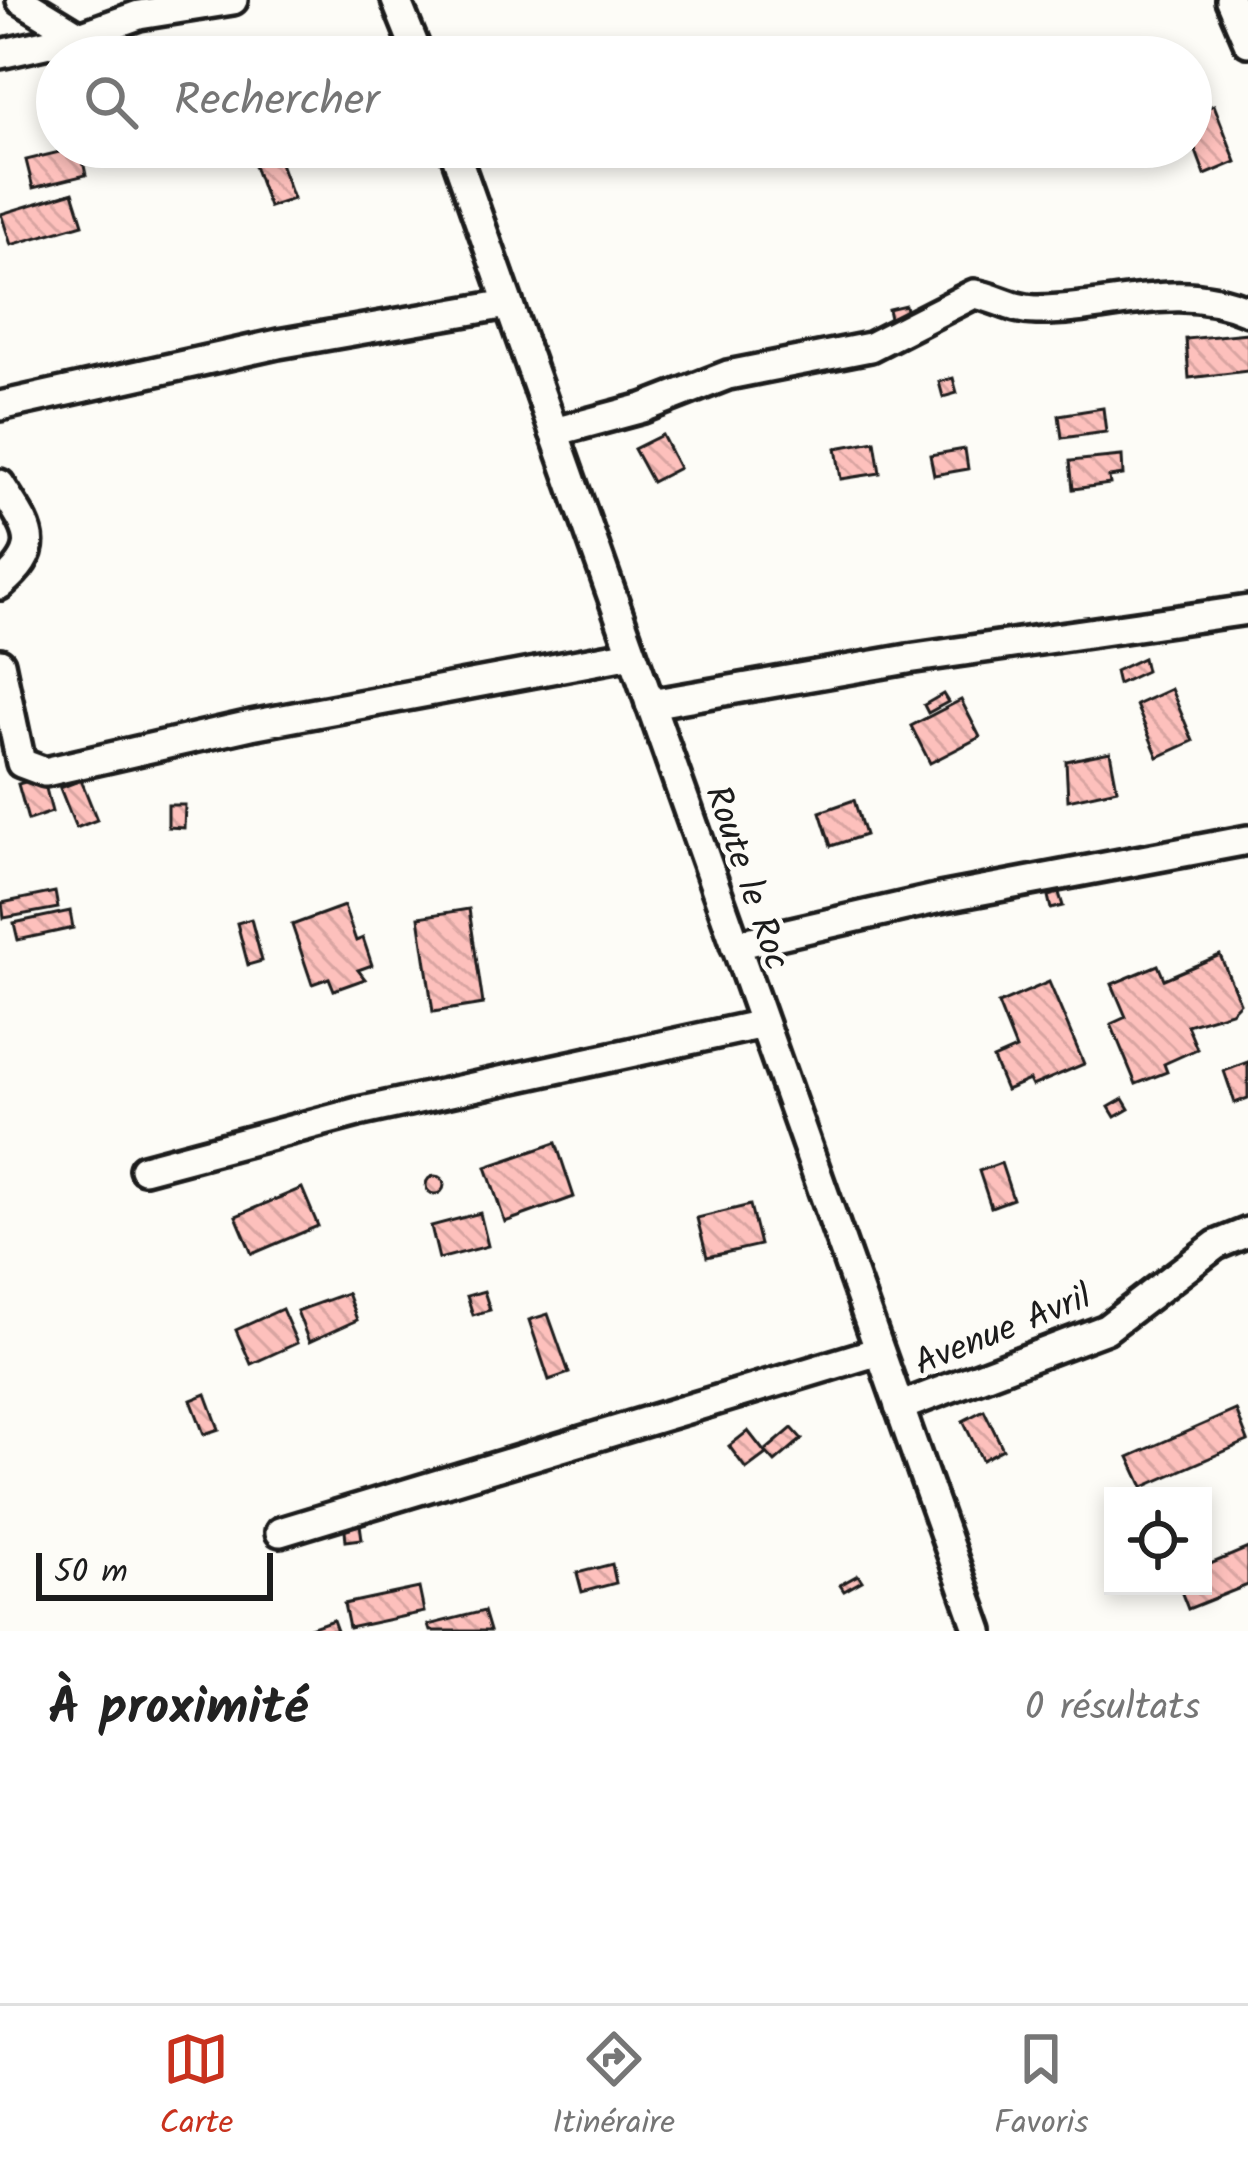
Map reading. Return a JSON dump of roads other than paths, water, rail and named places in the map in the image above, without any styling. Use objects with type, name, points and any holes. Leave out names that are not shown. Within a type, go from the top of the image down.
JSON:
[{"type":"street","points":[[21,0],[78,36]]},
{"type":"street","points":[[83,36],[139,15],[232,0]]},
{"type":"street","points":[[396,0],[411,36]]},
{"type":"street","points":[[1230,0],[1248,42]]},
{"type":"street","points":[[0,54],[36,46]]},
{"type":"street","name":"Route le Roc","points":[[460,168],[979,1631]]},
{"type":"street","points":[[554,432],[644,408],[728,375],[870,347],[974,294],[1016,310],[1043,310],[1196,293],[1248,311]]},
{"type":"street","points":[[0,406],[278,344],[508,304]]},
{"type":"street","points":[[0,484],[28,530],[31,546],[26,560],[0,585]]},
{"type":"street","points":[[650,704],[908,659],[1248,610]]},
{"type":"street","points":[[0,662],[21,763],[45,772],[251,725],[632,654]]},
{"type":"street","points":[[735,946],[940,898],[1248,840]]},
{"type":"street","points":[[144,1169],[358,1112],[763,1024]]},
{"type":"street","name":"Avenue Avril","points":[[898,1407],[1106,1329],[1216,1245],[1248,1232]]},
{"type":"street","points":[[280,1532],[879,1351]]}]
